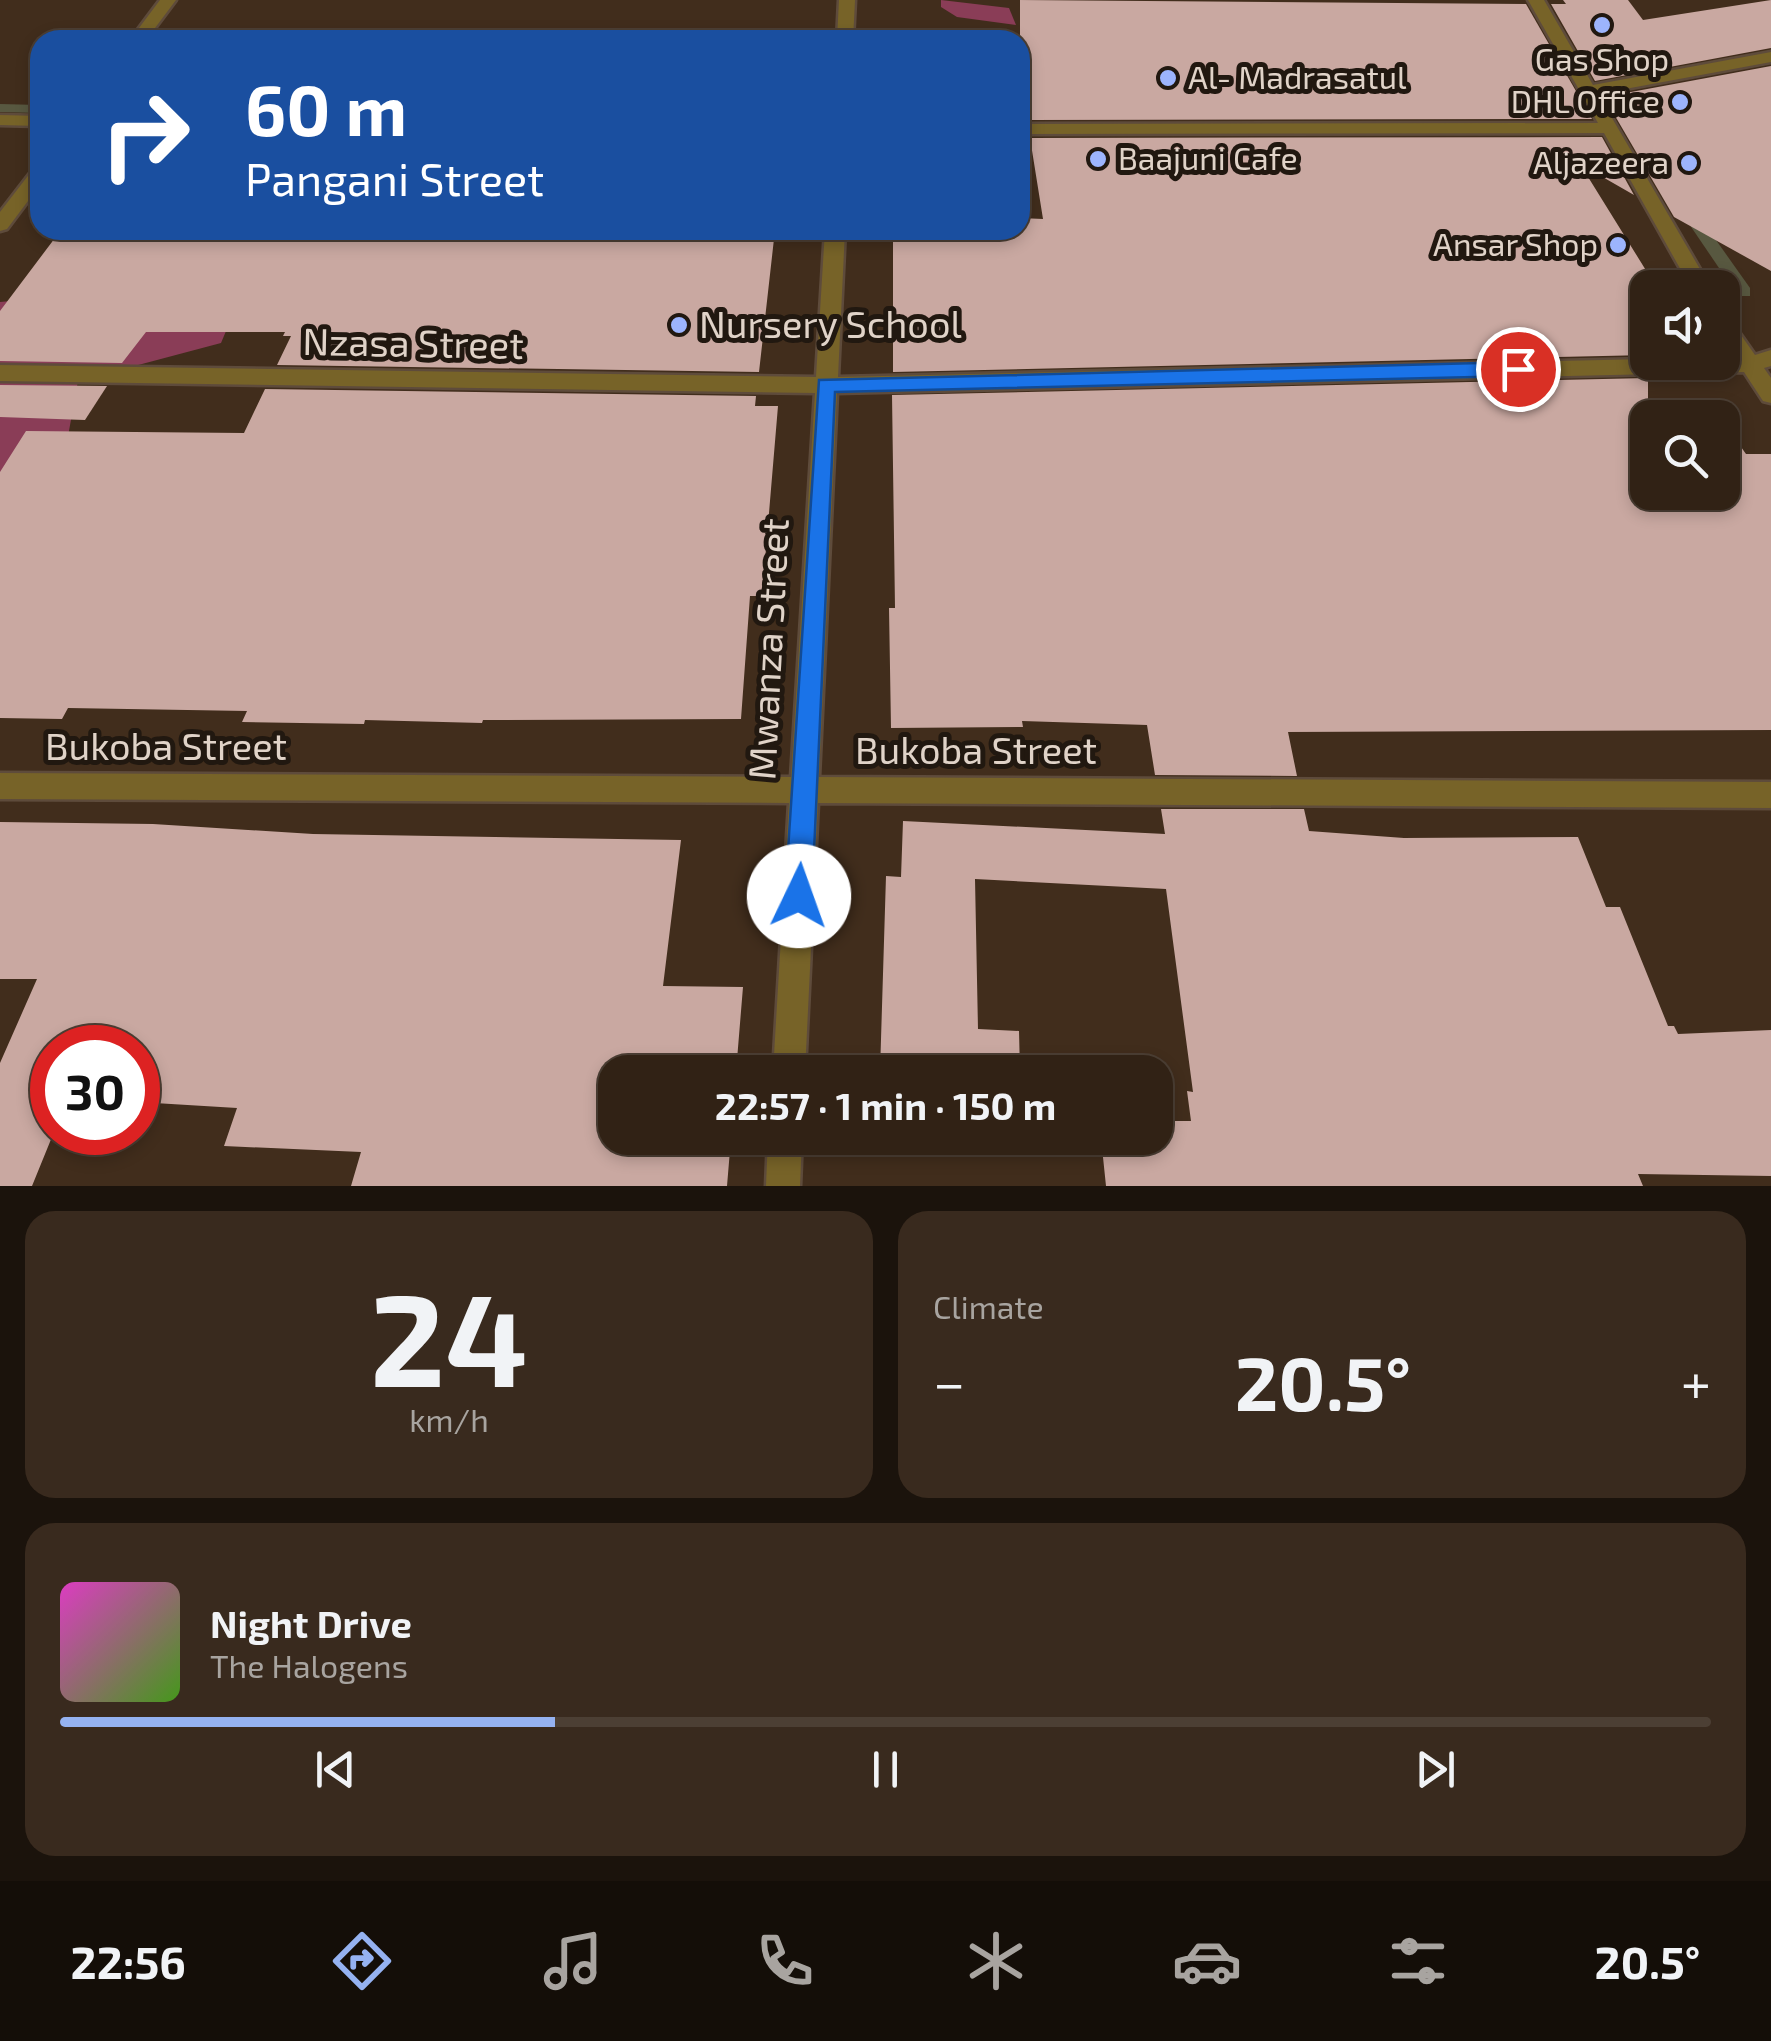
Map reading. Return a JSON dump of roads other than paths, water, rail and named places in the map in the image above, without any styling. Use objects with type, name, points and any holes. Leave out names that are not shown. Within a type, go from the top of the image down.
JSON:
[{"type":"street","points":[[146,30],[168,0]]},
{"type":"street","points":[[846,30],[847,0]]},
{"type":"street","points":[[1536,0],[1691,270]]},
{"type":"street","points":[[1588,91],[1771,57]]},
{"type":"street","points":[[0,120],[30,120]]},
{"type":"street","points":[[1030,129],[1610,128]]},
{"type":"street","points":[[0,225],[30,185]]},
{"type":"street","name":"Mwanza Street","points":[[790,1055],[833,240]]},
{"type":"street","points":[[1740,351],[1771,396]]},
{"type":"street","name":"Nzasa Street","points":[[0,373],[826,385],[1748,364],[1771,358]]},
{"type":"street","name":"Bukoba Street","points":[[0,786],[1771,795]]},
{"type":"street","points":[[783,1186],[785,1155]]},
{"type":"waterway","points":[[0,108],[30,109]]},
{"type":"waterway","points":[[1689,212],[1744,292]]},
{"type":"place","name":"Gas Shop","points":[[1602,25]]},
{"type":"place","name":"Al- Madrasatul","points":[[1168,78]]},
{"type":"place","name":"DHL Office","points":[[1680,102]]},
{"type":"place","name":"Baajuni Cafe","points":[[1098,159]]},
{"type":"place","name":"Aljazeera","points":[[1689,163]]},
{"type":"place","name":"Ansar Shop","points":[[1618,245]]},
{"type":"place","name":"Nursery School","points":[[679,325]]}]
